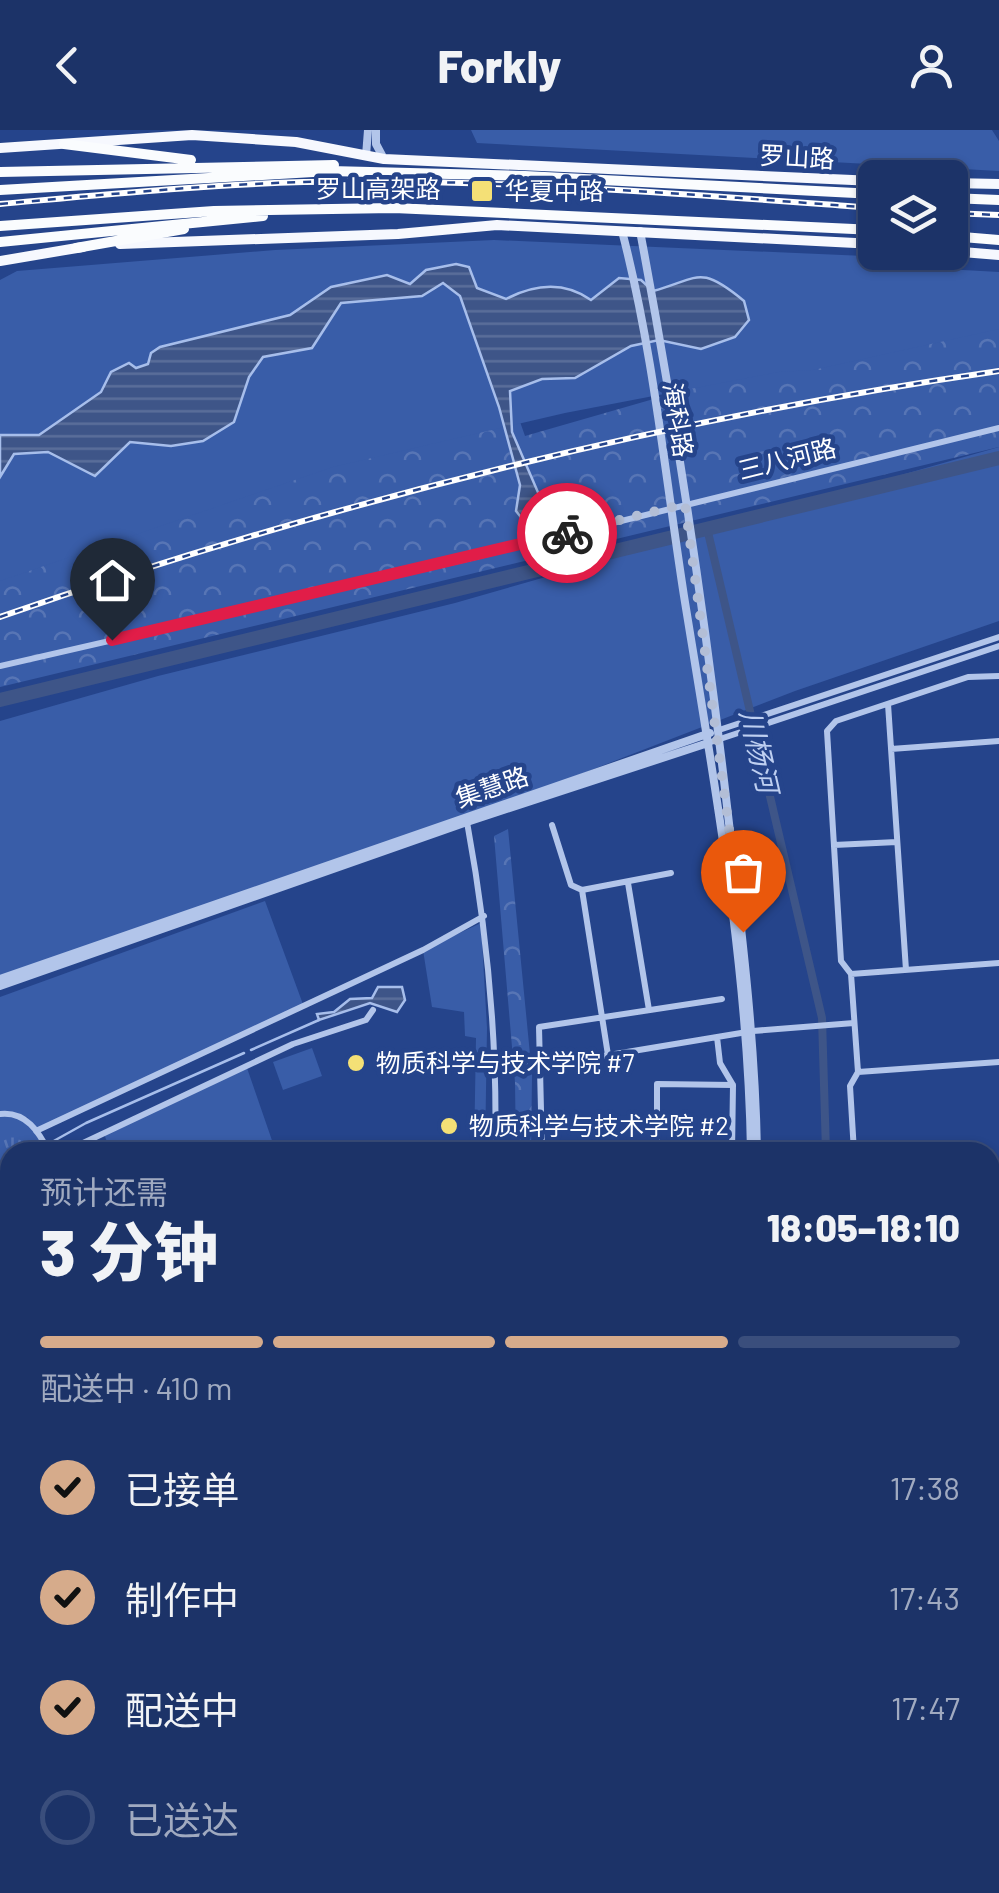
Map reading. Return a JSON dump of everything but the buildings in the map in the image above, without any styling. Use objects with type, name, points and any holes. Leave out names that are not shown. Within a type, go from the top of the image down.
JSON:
[{"type":"highway","points":[[64,144],[246,164],[460,173]]},
{"type":"highway","points":[[0,172],[246,164]]},
{"type":"highway","name":"罗山高架路","points":[[0,190],[265,173],[460,173],[858,193]]},
{"type":"highway","points":[[968,199],[999,200]]},
{"type":"highway","points":[[0,242],[267,216],[458,209]]},
{"type":"highway","name":"罗山高架路","points":[[0,226],[214,211],[458,209],[858,229]]},
{"type":"highway","points":[[76,248],[267,216]]},
{"type":"highway","points":[[968,236],[999,238]]},
{"type":"main road","name":"罗山路","points":[[0,148],[147,135],[241,137],[296,142],[384,159],[858,180]]},
{"type":"main road","points":[[968,183],[999,184]]},
{"type":"main road","points":[[0,261],[76,248],[210,238],[398,234],[497,225],[858,243]]},
{"type":"main road","points":[[968,252],[999,255]]},
{"type":"street","points":[[366,156],[368,130]]},
{"type":"street","points":[[376,130],[376,144],[384,159]]},
{"type":"street","name":"海科路","points":[[622,230],[731,884],[749,1031]]},
{"type":"street","name":"海科路","points":[[640,232],[665,352],[719,734],[749,1031],[754,1142]]},
{"type":"street","name":"三八河路","points":[[0,666],[685,507],[999,428]]},
{"type":"street","name":"集慧路","points":[[0,982],[999,637]]},
{"type":"street","name":"集慧路","points":[[765,718],[999,646]]},
{"type":"street","points":[[853,1142],[850,1086],[858,1072],[851,974],[842,962],[828,727],[968,677],[999,676]]},
{"type":"street","points":[[888,704],[906,970]]},
{"type":"street","name":"集慧路","points":[[0,982],[707,739]]},
{"type":"street","points":[[891,748],[999,741]]},
{"type":"street","points":[[467,822],[484,916],[495,1067],[495,1142]]},
{"type":"street","points":[[552,825],[571,885],[582,890],[672,873]]},
{"type":"street","points":[[834,844],[897,842]]},
{"type":"street","points":[[628,883],[649,1010]]},
{"type":"street","points":[[582,890],[608,1055]]},
{"type":"street","points":[[36,1130],[389,966],[484,916]]},
{"type":"street","points":[[851,974],[999,963]]},
{"type":"street","points":[[542,1142],[538,1028],[722,999]]},
{"type":"street","points":[[85,1142],[294,1044],[366,1020],[373,1010]]},
{"type":"street","points":[[495,1067],[542,1066],[749,1031],[854,1024]]},
{"type":"street","points":[[716,1037],[720,1063],[732,1085],[732,1142]]},
{"type":"street","points":[[858,1072],[999,1062]]},
{"type":"street","points":[[657,1142],[657,1084],[732,1085]]},
{"type":"street","points":[[0,1114],[26,1120],[44,1142]]},
{"type":"green space","points":[[471,130],[992,130],[999,141],[999,171],[968,169],[968,160],[858,160],[858,163],[477,143]]},
{"type":"green space","points":[[494,240],[858,256],[858,270],[999,272],[999,329],[813,370],[779,372],[565,413],[333,467],[0,581],[0,280],[17,271],[275,250]]},
{"type":"green space","points":[[999,282],[999,447],[0,687],[0,476],[506,382],[525,436],[678,392],[672,347]]},
{"type":"green space","points":[[999,447],[999,621],[795,691],[506,803],[0,985],[0,721],[158,676],[455,603]]},
{"type":"green space","points":[[508,829],[532,1075],[531,1142],[516,1142],[515,1082],[494,836]]},
{"type":"green space","points":[[265,901],[304,1007],[36,1131],[27,1117],[0,1114],[0,997]]},
{"type":"green space","points":[[481,923],[487,1028],[485,1142],[474,1142],[476,1038],[465,1036],[464,1012],[432,1007],[423,950]]},
{"type":"green space","points":[[312,1048],[322,1076],[283,1090],[273,1062]]},
{"type":"green space","points":[[247,1068],[273,1142],[107,1142],[104,1134]]},
{"type":"green space","points":[[0,1114],[28,1121],[42,1138],[37,1142],[0,1142]]},
{"type":"shaded area","points":[[456,264],[469,267],[477,288],[506,299],[528,290],[560,287],[591,300],[619,278],[641,280],[653,291],[699,277],[708,278],[744,301],[749,320],[735,337],[701,349],[659,340],[631,346],[575,378],[542,379],[510,391],[512,432],[546,511],[527,525],[516,511],[520,485],[499,407],[460,296],[443,283],[422,296],[341,303],[312,348],[263,357],[249,377],[234,422],[203,441],[171,446],[130,442],[95,476],[48,452],[14,454],[0,477],[0,435],[39,435],[101,392],[111,372],[129,363],[136,368],[148,364],[151,353],[160,347],[290,315],[331,287],[387,275],[410,284],[426,270]]},
{"type":"shaded area","points":[[378,987],[402,987],[405,1000],[397,1012],[370,1003],[319,1020],[317,1014],[334,1012],[350,999],[372,998]]},
{"type":"waterway","points":[[0,700],[999,458]]},
{"type":"waterway","name":"川杨河","points":[[707,528],[822,1018],[826,1142]]},
{"type":"waterway","points":[[251,1050],[319,1020]]},
{"type":"waterway","points":[[52,1142],[244,1053]]},
{"type":"railway","points":[[0,204],[228,185],[375,181],[590,188],[858,207]]},
{"type":"railway","points":[[968,214],[999,215]]},
{"type":"railway","points":[[0,617],[246,538],[494,470],[745,414],[999,371]]},
{"type":"way so far","points":[[567,533],[685,504],[743,932]]},
{"type":"place","name":"华夏中路","points":[[482,191]]},
{"type":"place","name":"物质科学与技术学院 #7","points":[[356,1063]]},
{"type":"place","name":"物质科学与技术学院 #2","points":[[449,1126]]},
{"type":"route","points":[[112,640],[567,533]]}]
